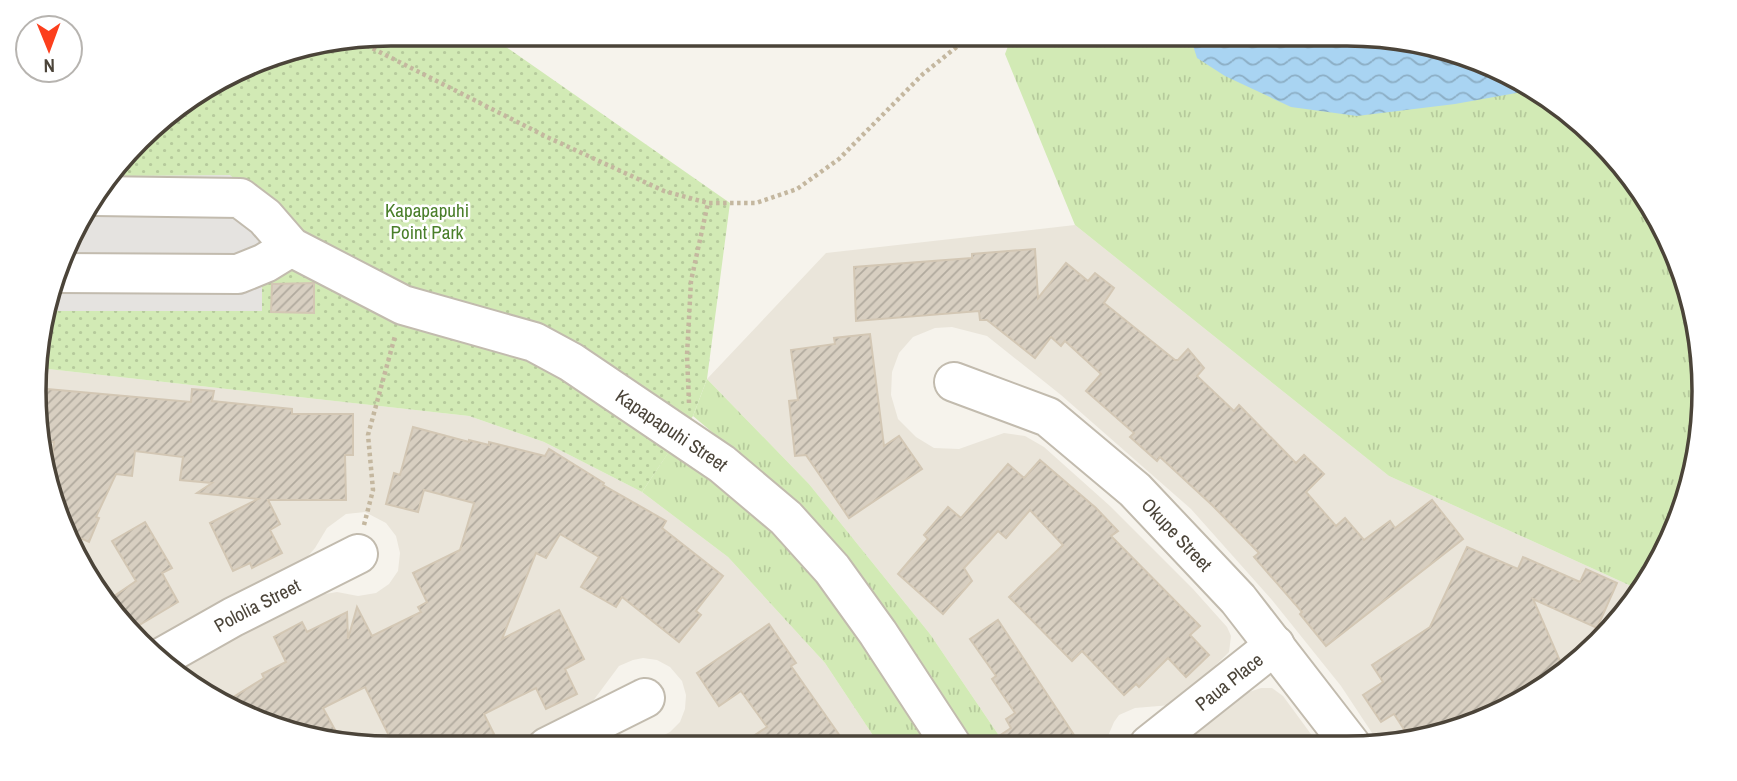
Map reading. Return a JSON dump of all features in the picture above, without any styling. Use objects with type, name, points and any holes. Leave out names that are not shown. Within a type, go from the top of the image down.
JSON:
[{"type":"street","points":[[67,273],[238,274],[265,263],[292,247],[265,217],[240,198],[106,196]]},
{"type":"street","name":"Kapapapuhi Street","points":[[292,247],[403,305],[534,342],[571,362],[722,464],[786,518],[832,569],[945,736]]},
{"type":"street","name":"Okupe Street","points":[[954,382],[1048,417],[1135,490],[1229,590],[1344,736]]},
{"type":"street","name":"Pololia Street","points":[[168,654],[358,554]]},
{"type":"street","name":"Paua Place","points":[[1160,736],[1275,645]]},
{"type":"street","points":[[569,736],[645,698]]},
{"type":"path","points":[[368,46],[547,137],[664,191],[708,203],[756,203],[797,189],[839,159],[923,74],[958,46]]},
{"type":"path","points":[[688,408],[687,355],[691,281],[708,203]]},
{"type":"path","points":[[358,554],[373,489],[368,435],[403,305]]},
{"type":"shaded area","points":[[230,175],[262,201],[262,311],[55,311],[81,238],[120,176]]},
{"type":"shaded area","points":[[1075,225],[1389,476],[1630,586],[1606,618],[1574,650],[1519,689],[1479,709],[1436,724],[1373,735],[1341,686],[1272,600],[1191,509],[1061,395],[987,336],[952,327],[935,328],[913,337],[899,353],[892,372],[891,395],[898,419],[916,437],[934,448],[959,449],[1004,433],[1025,436],[1044,447],[1110,506],[1193,589],[1227,627],[1231,636],[1229,652],[1216,665],[1221,671],[1171,705],[1135,708],[1119,715],[1108,736],[999,736],[930,634],[809,484],[707,379],[826,253]]},
{"type":"shaded area","points":[[46,369],[469,416],[544,442],[642,492],[728,557],[825,663],[873,736],[662,736],[680,722],[686,695],[682,681],[670,667],[657,660],[643,658],[619,666],[584,709],[529,736],[390,736],[323,729],[258,709],[218,689],[185,667],[289,610],[325,594],[337,592],[358,596],[376,593],[389,584],[398,571],[400,553],[396,536],[386,523],[365,512],[346,514],[327,528],[303,562],[156,643],[117,601],[92,563],[72,523],[57,480],[48,436]]},
{"type":"shaded area","points":[[1240,687],[1246,693],[1272,688],[1283,696],[1312,736],[1192,736],[1194,731]]},
{"type":"green space","name":"Kapapapuhi Point Park","points":[[505,46],[730,203],[707,379],[693,416],[642,492],[544,442],[469,416],[46,369],[57,301],[81,238],[117,180],[163,131],[218,92],[280,64],[345,48]]},
{"type":"green space","points":[[1008,46],[1392,48],[1436,57],[1499,81],[1538,104],[1574,131],[1620,180],[1656,238],[1680,301],[1689,345],[1691,413],[1680,480],[1656,543],[1630,586],[1389,476],[1075,225],[1005,54]]},
{"type":"green space","points":[[707,379],[809,484],[930,634],[999,736],[964,736],[919,669],[758,471],[693,416]]},
{"type":"green space","points":[[672,447],[778,531],[832,595],[928,736],[873,736],[825,663],[728,557],[642,492]]},
{"type":"water","points":[[1193,46],[1392,48],[1457,64],[1520,92],[1455,104],[1357,116],[1291,107],[1225,76],[1197,58]]},
{"type":"building","points":[[1035,249],[1038,298],[1066,263],[1088,281],[1095,273],[1114,288],[1104,303],[1175,360],[1188,349],[1204,368],[1197,376],[1234,411],[1239,405],[1296,463],[1304,455],[1324,474],[1306,492],[1336,526],[1345,518],[1364,540],[1390,521],[1395,528],[1432,500],[1463,539],[1326,646],[1300,614],[1302,612],[1254,557],[1259,553],[1160,457],[1157,461],[1130,437],[1134,433],[1086,391],[1101,374],[1065,341],[1061,346],[1051,337],[1035,358],[987,320],[980,320],[979,311],[856,321],[854,267],[972,258],[972,254]]},
{"type":"building","points":[[314,283],[314,313],[271,312],[272,284]]},
{"type":"building","points":[[870,334],[884,446],[899,436],[922,469],[849,518],[806,455],[795,456],[789,401],[798,400],[791,350],[835,344],[834,338]]},
{"type":"building","points":[[47,389],[191,402],[192,389],[214,391],[212,401],[292,409],[292,414],[353,414],[353,455],[345,455],[346,500],[268,500],[280,524],[270,530],[282,553],[252,568],[250,563],[233,571],[210,523],[258,499],[197,493],[212,483],[180,480],[183,457],[135,451],[132,476],[116,474],[96,517],[99,518],[89,542],[78,537],[57,480],[52,459],[54,442],[49,442],[48,436]]},
{"type":"building","points":[[413,427],[469,442],[489,445],[489,442],[545,456],[549,449],[604,483],[603,485],[666,521],[662,528],[723,576],[696,611],[701,615],[679,642],[622,597],[616,607],[581,587],[599,557],[560,534],[546,558],[536,553],[502,639],[559,610],[584,659],[565,669],[577,694],[546,709],[536,688],[484,714],[494,734],[490,736],[389,736],[365,687],[323,708],[336,731],[301,724],[233,697],[264,678],[262,674],[286,662],[274,637],[302,622],[307,632],[347,612],[348,639],[357,607],[372,636],[421,612],[418,607],[427,602],[413,573],[460,550],[474,503],[424,490],[418,512],[386,504],[394,473],[400,475]]},
{"type":"building","points":[[1040,460],[1096,508],[1118,531],[1111,536],[1200,626],[1190,635],[1209,655],[1186,677],[1168,658],[1139,687],[1136,684],[1124,695],[1082,651],[1072,661],[1009,597],[1063,545],[1030,510],[1006,538],[998,531],[964,568],[972,581],[943,614],[898,574],[928,539],[924,535],[948,507],[961,518],[1008,464],[1024,478]]},
{"type":"building","points":[[145,522],[172,568],[162,573],[178,602],[139,626],[114,596],[136,581],[112,541]]},
{"type":"building","points":[[1467,547],[1518,569],[1523,557],[1580,582],[1586,569],[1617,583],[1596,628],[1533,599],[1560,661],[1519,689],[1479,709],[1436,724],[1405,731],[1394,714],[1381,722],[1363,695],[1383,682],[1372,665],[1430,627]]},
{"type":"building","points":[[998,620],[1075,736],[999,736],[1011,728],[1006,719],[1015,713],[992,679],[996,676],[970,639]]},
{"type":"building","points":[[769,624],[796,663],[791,666],[840,736],[754,736],[767,727],[741,691],[719,706],[697,673]]}]
